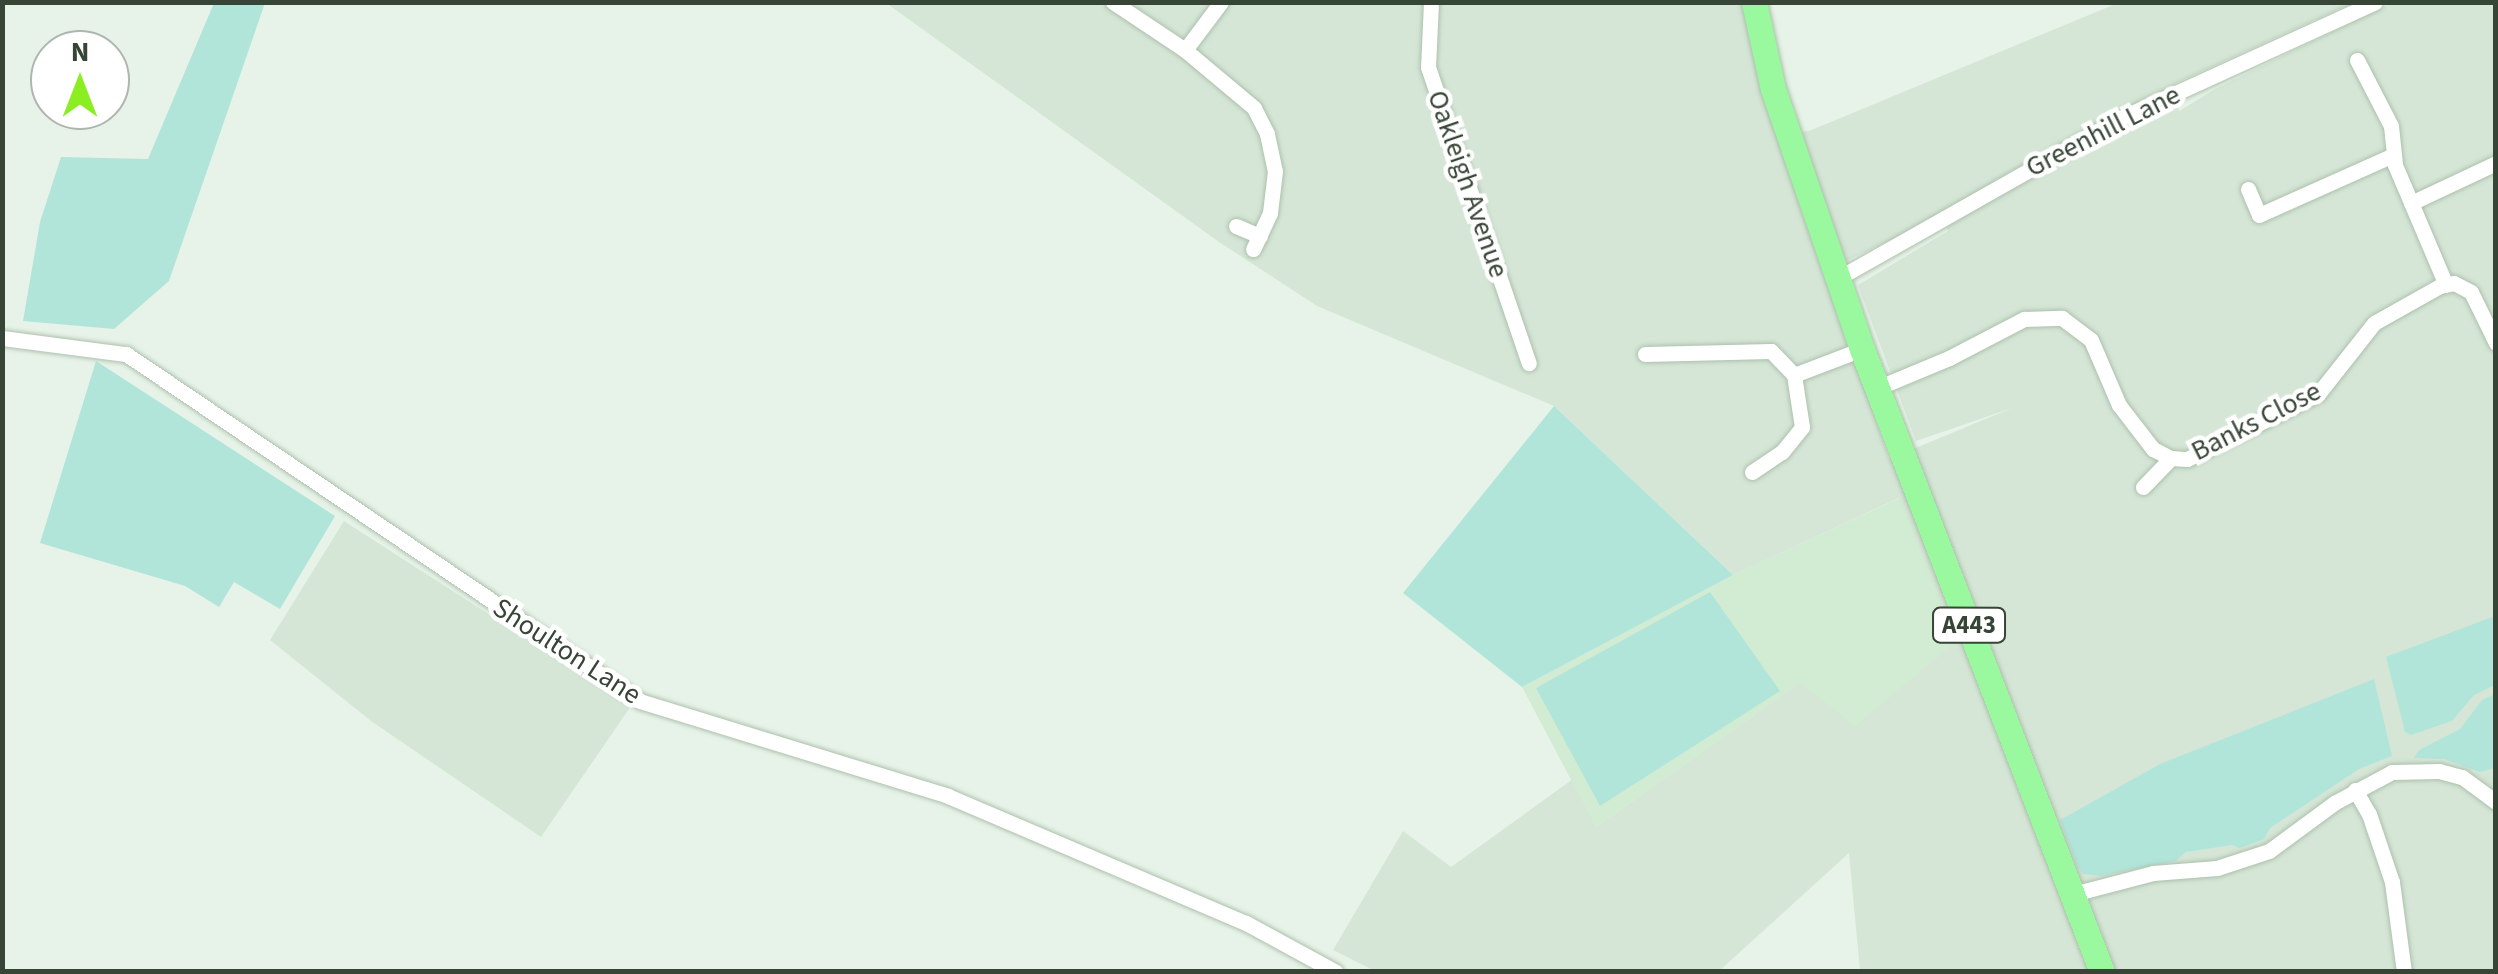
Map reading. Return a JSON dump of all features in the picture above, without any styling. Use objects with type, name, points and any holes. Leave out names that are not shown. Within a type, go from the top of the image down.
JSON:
[{"type":"main road","name":"A443","points":[[1754,2],[1773,89],[1862,349],[2102,972]]},
{"type":"street","points":[[1113,2],[1185,50],[1254,108],[1268,134],[1275,190],[1256,242],[1236,226]]},
{"type":"street","points":[[1185,50],[1221,2]]},
{"type":"street","name":"Oakleigh Avenue","points":[[1431,2],[1428,66],[1530,363]]},
{"type":"street","name":"Greenhill Lane","points":[[1840,277],[2121,118],[2375,2]]},
{"type":"street","points":[[2356,60],[2391,126],[2394,155],[2446,285],[2471,292],[2496,343]]},
{"type":"street","points":[[2248,189],[2259,215],[2394,155]]},
{"type":"street","points":[[2411,203],[2496,163]]},
{"type":"street","name":"Banks Close","points":[[1877,388],[1950,358],[2024,319],[2062,318],[2091,340],[2114,394],[2154,449],[2171,458],[2194,457],[2318,394],[2374,322],[2446,285]]},
{"type":"street","name":"Shoulton Lane","points":[[2,338],[126,354],[640,701],[948,796],[1246,922],[1336,972]]},
{"type":"street","points":[[1794,374],[1862,349]]},
{"type":"street","points":[[1645,354],[1772,350],[1794,374],[1802,427],[1782,452],[1752,472]]},
{"type":"street","points":[[2143,488],[2171,458]]},
{"type":"street","points":[[2073,894],[2153,874],[2217,868],[2269,851],[2355,790],[2392,772],[2439,770],[2462,777],[2494,797]]},
{"type":"street","points":[[2355,790],[2369,814],[2392,882],[2404,972]]},
{"type":"shaded area","points":[[214,3],[265,3],[169,281],[114,329],[23,321],[40,222],[61,157],[148,159]]},
{"type":"shaded area","points":[[886,3],[1744,3],[1780,133],[1809,131],[2118,3],[2352,3],[2174,84],[2179,111],[2215,89],[2392,3],[2495,3],[2495,971],[1860,971],[1849,853],[1719,971],[1375,971],[1333,950],[1403,831],[1451,867],[1573,779],[1596,827],[1801,682],[1856,726],[1899,498],[1733,575],[1554,406],[1317,306],[1219,242]],"holes":[[[1941,216],[1948,231],[1858,285],[1916,441],[2012,408],[1889,459],[1825,271]]]},
{"type":"shaded area","points":[[96,361],[335,516],[280,609],[234,582],[219,607],[185,586],[40,543]]},
{"type":"shaded area","points":[[1554,406],[1733,575],[1522,687],[1403,593]]},
{"type":"shaded area","points":[[1900,498],[1957,641],[1855,726],[1800,683],[1596,827],[1522,687],[1733,575]]},
{"type":"shaded area","points":[[344,521],[631,706],[541,837],[371,721],[270,640]]},
{"type":"shaded area","points":[[1710,592],[1780,691],[1600,806],[1536,688]]},
{"type":"shaded area","points":[[2495,616],[2495,685],[2474,695],[2452,721],[2411,735],[2405,732],[2386,657]]},
{"type":"shaded area","points":[[2374,679],[2392,756],[2359,769],[2270,828],[2264,839],[2240,848],[2232,845],[2186,852],[2176,861],[2100,876],[2083,874],[2077,866],[2060,820],[2160,764]]},
{"type":"shaded area","points":[[2495,694],[2495,768],[2480,772],[2444,759],[2414,758],[2419,750],[2460,729],[2482,700]]}]
